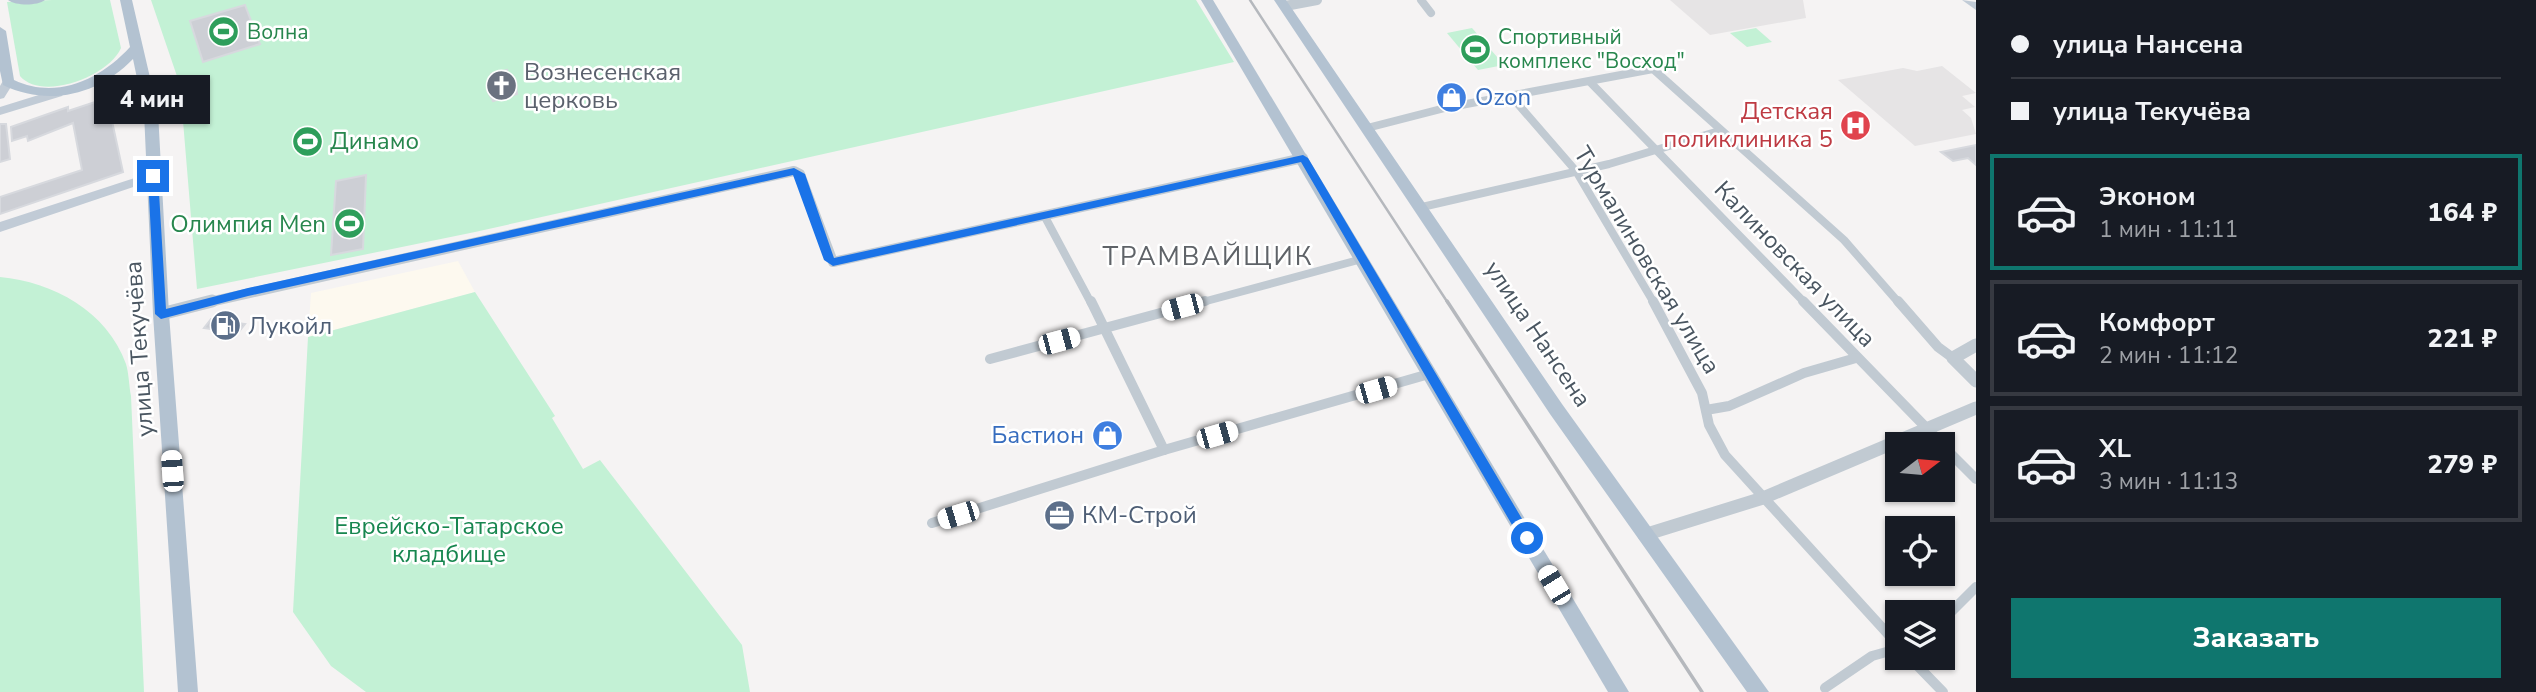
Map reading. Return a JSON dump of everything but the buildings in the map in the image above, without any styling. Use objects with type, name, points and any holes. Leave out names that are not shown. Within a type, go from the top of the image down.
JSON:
[{"type":"main road","points":[[14,0],[39,0]]},
{"type":"main road","name":"улица Текучёва","points":[[127,0],[151,112],[161,314],[188,692]]},
{"type":"main road","points":[[1207,0],[1619,692]]},
{"type":"main road","points":[[1967,0],[1976,7]]},
{"type":"main road","name":"улица Нансена","points":[[1282,3],[1556,409],[1754,687]]},
{"type":"main road","points":[[0,31],[8,82],[0,95]]},
{"type":"main road","points":[[0,111],[116,71],[138,46]]},
{"type":"main road","points":[[8,82],[30,92],[58,93]]},
{"type":"main road","points":[[0,227],[153,176]]},
{"type":"street","points":[[1282,3],[1317,0]]},
{"type":"street","points":[[1421,0],[1431,13]]},
{"type":"street","points":[[1367,128],[1511,96],[1653,69],[1719,131],[1844,240],[1938,347],[1976,381]]},
{"type":"street","name":"Калиновская улица","points":[[1590,82],[1930,432]]},
{"type":"street","name":"Турмалиновская улица","points":[[1511,96],[1576,171],[1683,353],[1706,410],[1709,425],[1725,455],[1885,633]]},
{"type":"street","points":[[1422,207],[1609,164],[1719,131]]},
{"type":"street","points":[[161,314],[276,286],[798,172],[833,262],[1303,158]]},
{"type":"street","points":[[1045,217],[1105,328],[1164,450]]},
{"type":"street","points":[[990,359],[1362,259]]},
{"type":"street","points":[[1953,358],[1976,345]]},
{"type":"street","points":[[1706,410],[1729,406],[1804,373],[1856,358]]},
{"type":"street","points":[[932,523],[1164,450],[1429,374]]},
{"type":"street","points":[[1644,536],[1763,498],[1976,408]]},
{"type":"street","name":"Калиновская улица","points":[[1955,458],[1976,479]]},
{"type":"street","points":[[1955,608],[1976,587]]},
{"type":"street","points":[[1825,688],[1872,656],[1885,651]]},
{"type":"street","points":[[1922,670],[1943,692]]},
{"type":"shaded area","points":[[1670,0],[1803,0],[1806,18],[1710,35]]},
{"type":"shaded area","points":[[1942,66],[1976,93],[1962,96],[1975,107],[1962,110],[1971,118],[1976,134],[1915,146],[1838,80],[1903,68],[1917,71]]},
{"type":"shaded area","points":[[458,261],[475,292],[308,337],[311,293]]},
{"type":"green space","points":[[110,0],[121,48],[103,68],[90,76],[58,86],[43,87],[20,76],[7,2]]},
{"type":"green space","points":[[151,0],[1196,0],[1234,62],[475,232],[197,289],[180,85]]},
{"type":"green space","name":"Спортивный комплекс \"Восход\"","points":[[1472,28],[1504,65],[1478,70],[1447,33]]},
{"type":"green space","points":[[1756,28],[1772,42],[1747,47],[1730,33]]},
{"type":"green space","points":[[0,277],[39,285],[76,302],[106,329],[126,364],[131,396],[144,692],[0,692]]},
{"type":"green space","name":"Еврейско-Татарское кладбище","points":[[475,292],[555,416],[552,418],[583,469],[600,460],[742,645],[750,692],[366,692],[331,666],[293,612],[308,337]]},
{"type":"railway","points":[[1250,0],[1448,303]]},
{"type":"railway","points":[[1447,301],[1702,692]]},
{"type":"place","name":"Волна","points":[[224,32]]},
{"type":"place","name":"Спортивный комплекс \"Восход\"","points":[[1475,49]]},
{"type":"place","name":"Вознесенская церковь","points":[[501,86]]},
{"type":"place","name":"Ozon","points":[[1452,97]]},
{"type":"place","name":"Детская поликлиника 5","points":[[1856,125]]},
{"type":"place","name":"Динамо","points":[[307,141]]},
{"type":"place","name":"Олимпия Men","points":[[349,224]]},
{"type":"place","name":"Лукойл","points":[[225,326]]},
{"type":"place","name":"Бастион","points":[[1107,435]]},
{"type":"place","name":"КМ-Строй","points":[[1059,515]]},
{"type":"district","name":"ТРАМВАЙЩИК","points":[[1208,256]]},
{"type":"route","points":[[153,176],[161,314],[248,292],[794,171],[800,174],[830,260],[839,262],[1303,158],[1527,538]]}]
